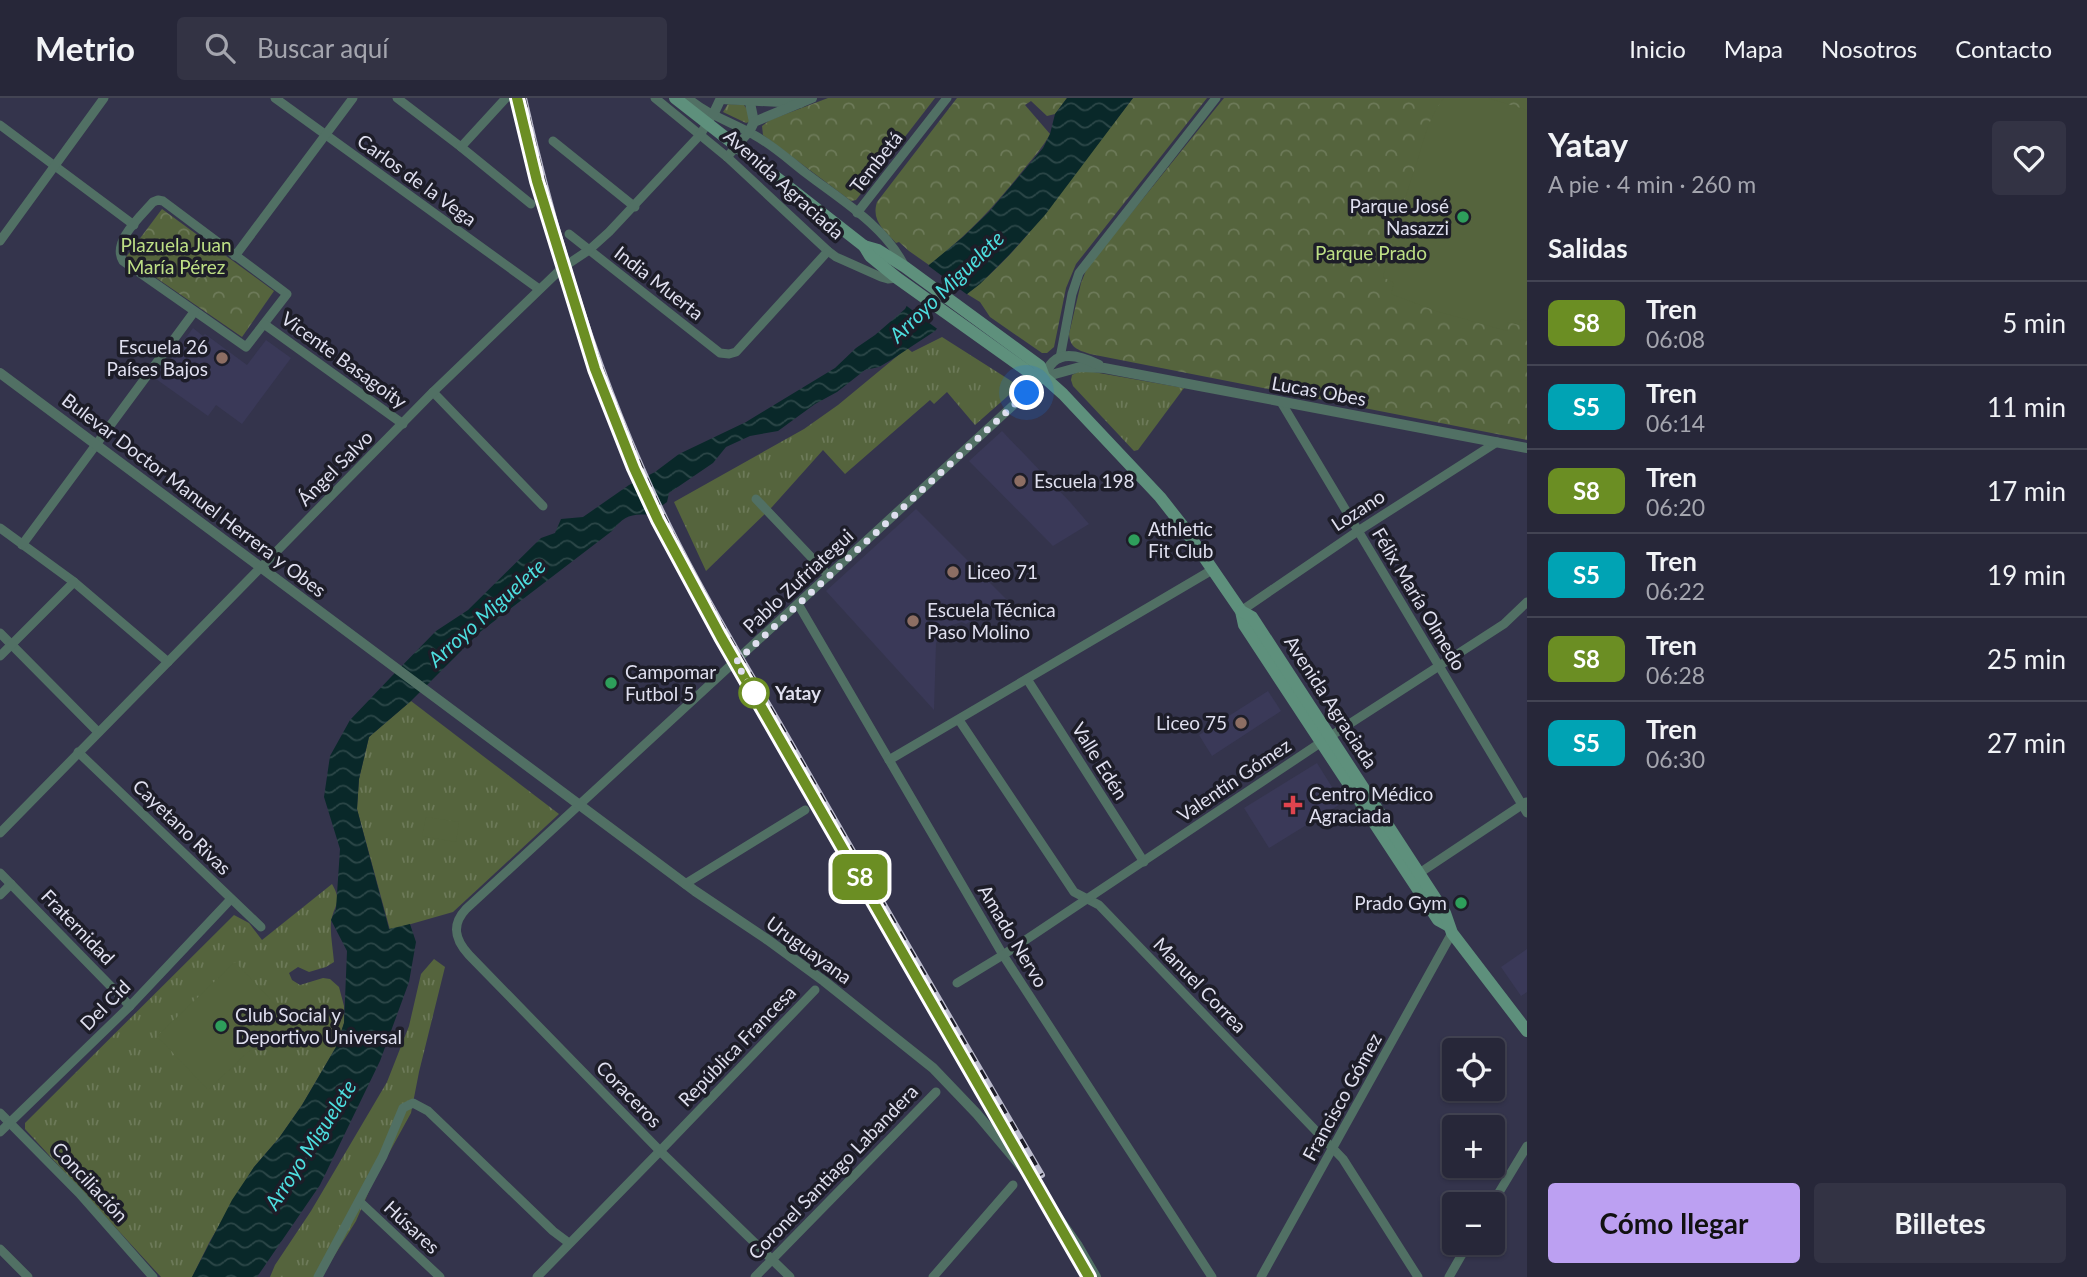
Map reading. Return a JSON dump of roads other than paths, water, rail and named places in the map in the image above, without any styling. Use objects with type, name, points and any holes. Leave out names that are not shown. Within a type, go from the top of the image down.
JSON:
[{"type":"main road","name":"Avenida Agraciada","points":[[675,98],[864,246],[870,256],[966,310],[1040,366],[1044,377],[1152,487],[1182,525],[1241,611],[1244,625],[1327,739],[1415,876],[1438,920],[1450,930],[1527,1031]]},
{"type":"main road","name":"Avenida Agraciada","points":[[901,273],[957,321],[1033,375],[1044,377]]},
{"type":"street","points":[[0,241],[104,98]]},
{"type":"street","name":"Carlos de la Vega","points":[[275,98],[539,289]]},
{"type":"street","points":[[235,256],[353,98]]},
{"type":"street","points":[[397,98],[531,204]]},
{"type":"street","points":[[461,147],[506,98]]},
{"type":"street","name":"Avenida Agraciada","points":[[656,98],[727,157],[836,257],[888,279],[901,273],[895,249],[857,214],[761,139],[752,127],[713,115],[688,98]]},
{"type":"street","points":[[713,115],[721,98],[800,103]]},
{"type":"street","points":[[727,157],[752,127],[812,98]]},
{"type":"street","name":"Tembetá","points":[[857,214],[947,98]]},
{"type":"street","points":[[1044,377],[1051,364],[1060,358],[1072,294],[1079,273],[1216,98]]},
{"type":"street","points":[[749,99],[752,127]]},
{"type":"street","name":"Ángel Salvo","points":[[0,833],[433,393],[539,289],[567,264],[589,250],[635,206],[700,135],[713,115]]},
{"type":"street","points":[[0,125],[134,225]]},
{"type":"street","points":[[553,141],[635,206]]},
{"type":"street","name":"Vicente Basagoity","points":[[158,200],[163,201],[235,256],[287,294],[246,347],[123,261],[120,256],[121,242],[153,202],[158,200]]},
{"type":"street","name":"India Muerta","points":[[569,234],[720,353],[729,354],[736,352],[828,251]]},
{"type":"street","points":[[22,545],[194,312]]},
{"type":"street","name":"Vicente Basagoity","points":[[264,324],[403,424]]},
{"type":"street","name":"Lucas Obes","points":[[1060,358],[1083,358],[1104,368]]},
{"type":"street","name":"Lucas Obes","points":[[1044,377],[1080,367],[1104,368],[1526,449]]},
{"type":"street","name":"Bulevar Doctor Manuel Herrera y Obes","points":[[0,373],[448,706]]},
{"type":"street","name":"Pablo Zufriategui","points":[[456,926],[466,909],[1044,377]]},
{"type":"street","name":"Vicente Basagoity","points":[[433,393],[543,506]]},
{"type":"street","name":"Félix María Olmedo","points":[[1281,402],[1525,807]]},
{"type":"street","name":"Lozano","points":[[1241,611],[1358,531],[1497,442]]},
{"type":"street","points":[[757,499],[829,576]]},
{"type":"street","points":[[0,528],[74,582],[169,662]]},
{"type":"street","points":[[889,761],[1212,570]]},
{"type":"street","points":[[0,656],[74,582]]},
{"type":"street","name":"Valentín Gómez","points":[[957,984],[1511,619],[1527,603]]},
{"type":"street","name":"Amado Nervo","points":[[799,604],[1003,955],[1212,1277]]},
{"type":"street","points":[[0,634],[98,732]]},
{"type":"street","name":"Valle Edén","points":[[1027,679],[1144,862]]},
{"type":"street","name":"Uruguayana","points":[[448,706],[690,887],[824,981],[947,1082],[1025,1171],[1078,1246],[1096,1277]]},
{"type":"street","name":"Manuel Correa","points":[[959,720],[1074,892],[1099,905],[1343,1159],[1418,1277]]},
{"type":"street","name":"Cayetano Rivas","points":[[78,752],[261,927]]},
{"type":"street","points":[[1415,876],[1525,807]]},
{"type":"street","points":[[690,887],[805,810]]},
{"type":"street","name":"Fraternidad","points":[[0,873],[130,1006]]},
{"type":"street","points":[[0,895],[11,884]]},
{"type":"street","name":"Del Cid","points":[[0,1132],[130,1006],[231,899]]},
{"type":"street","name":"Coraceros","points":[[456,926],[457,939],[462,947],[660,1151],[790,1277]]},
{"type":"street","name":"Francisco Gómez","points":[[1261,1277],[1450,930]]},
{"type":"street","name":"República Francesa","points":[[537,1277],[815,990]]},
{"type":"street","name":"Coronel Santiago Labandera","points":[[755,1277],[936,1091]]},
{"type":"street","points":[[318,1277],[360,1202],[403,1108],[412,1103],[428,1111],[553,1231],[569,1243]]},
{"type":"street","name":"Conciliación","points":[[0,1113],[79,1192],[153,1277]]},
{"type":"street","points":[[1499,1192],[1527,1146]]},
{"type":"street","points":[[933,1277],[1013,1185]]},
{"type":"street","name":"Húsares","points":[[360,1202],[440,1277]]},
{"type":"street","points":[[0,1249],[28,1277]]},
{"type":"street","points":[[1448,1277],[1461,1255]]},
{"type":"water","name":"Arroyo Miguelete","points":[[1067,98],[1133,98],[1045,215],[1009,255],[967,294],[935,331],[879,367],[865,370],[778,431],[750,436],[726,447],[713,463],[669,493],[667,502],[649,515],[632,515],[624,519],[480,632],[411,701],[369,737],[359,779],[357,809],[389,929],[410,924],[416,942],[409,982],[380,1061],[320,1185],[257,1277],[192,1277],[232,1200],[302,1105],[336,1047],[344,1023],[347,951],[331,920],[336,909],[340,849],[324,797],[330,756],[350,720],[436,631],[468,610],[541,538],[555,533],[561,519],[583,517],[679,454],[746,422],[835,368],[905,309],[929,265],[989,212],[1043,148],[1055,114]]},
{"type":"railway","points":[[524,98],[547,192],[589,331],[622,421],[658,503],[735,647],[1042,1175]]},
{"type":"train","name":"S8","points":[[517,98],[524,133],[562,268],[595,369],[634,468],[658,520],[721,637],[1089,1277]]},
{"type":"place","name":"Parque José Nasazzi","points":[[1463,217]]},
{"type":"place","name":"Escuela 26 Países Bajos","points":[[222,358]]},
{"type":"place","name":"Escuela 198","points":[[1020,481]]},
{"type":"place","name":"Athletic Fit Club","points":[[1134,540]]},
{"type":"place","name":"Liceo 71","points":[[953,572]]},
{"type":"place","name":"Escuela Técnica Paso Molino","points":[[913,621]]},
{"type":"place","name":"Campomar Futbol 5","points":[[611,683]]},
{"type":"place","name":"Yatay","points":[[754,693]]},
{"type":"place","name":"Liceo 75","points":[[1241,723]]},
{"type":"place","name":"Centro Médico Agraciada","points":[[1293,805]]},
{"type":"place","name":"Prado Gym","points":[[1461,903]]},
{"type":"place","name":"Club Social y Deportivo Universal","points":[[221,1026]]},
{"type":"park label","name":"Parque Prado","points":[[1371,253]]},
{"type":"park label","name":"Plazuela Juan María Pérez","points":[[176,256]]}]
